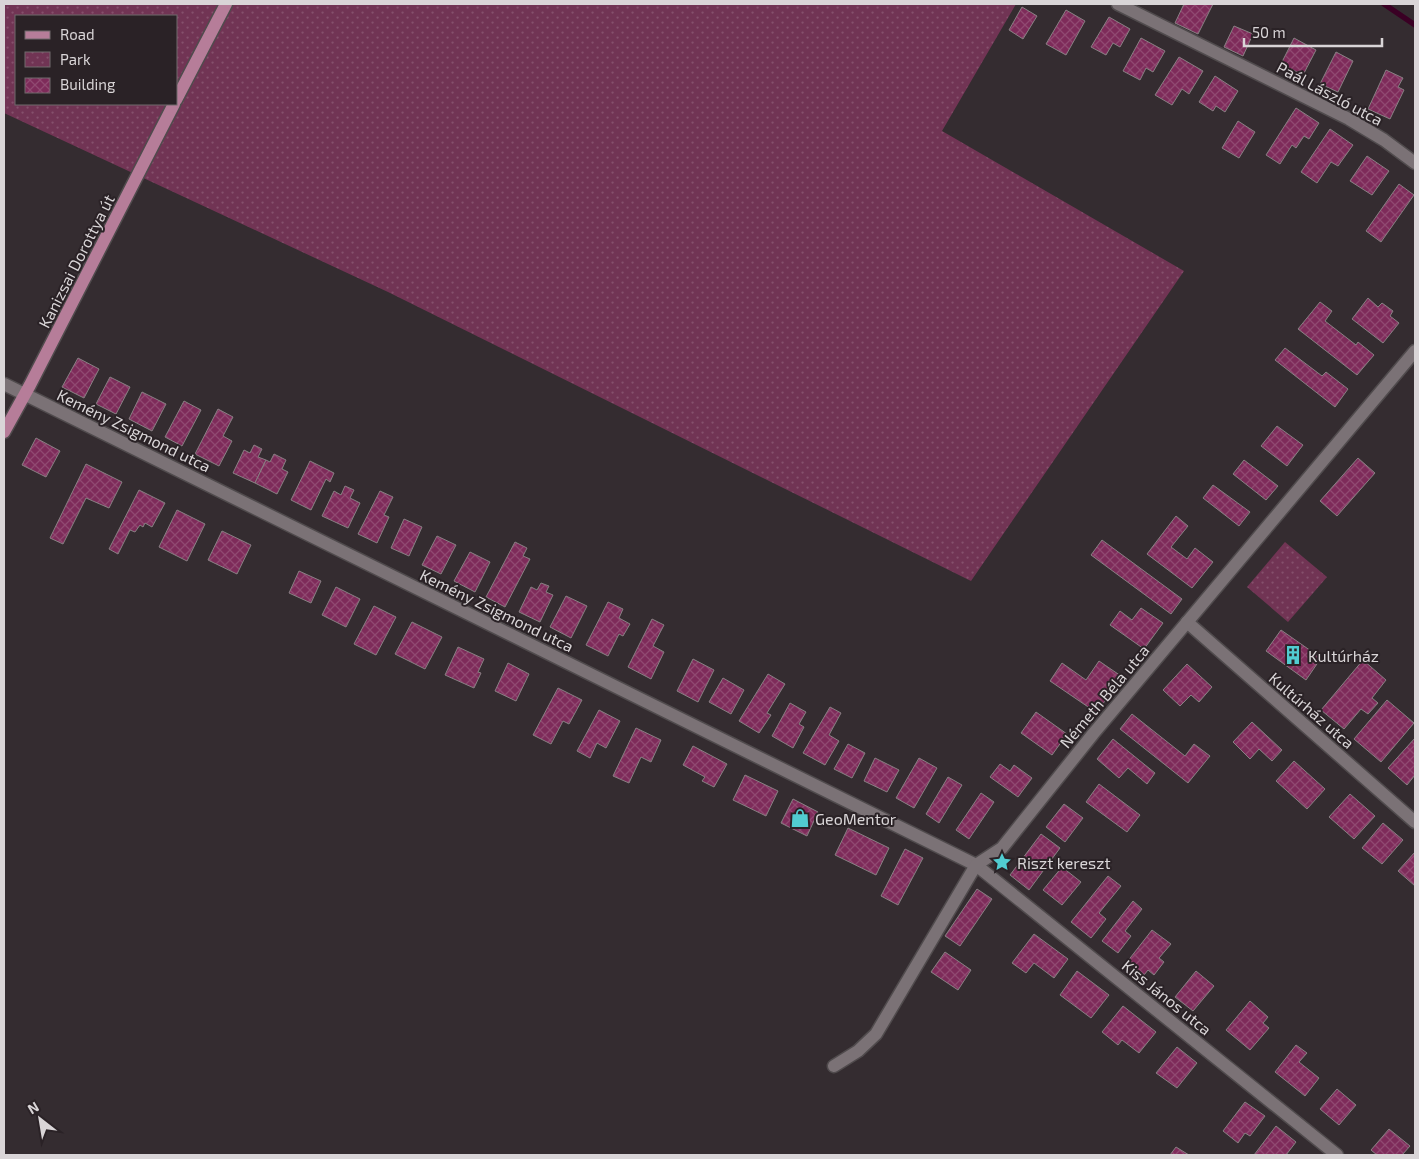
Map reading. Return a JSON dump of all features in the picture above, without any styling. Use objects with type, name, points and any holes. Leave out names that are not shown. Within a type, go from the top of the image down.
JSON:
[{"type":"main road","points":[[178,96],[226,4]]},
{"type":"main road","name":"Kanizsai Dorottya út","points":[[4,432],[173,105]]},
{"type":"street","name":"Paál László utca","points":[[1118,4],[1349,119],[1384,140],[1415,163]]},
{"type":"street","name":"Németh Béla utca","points":[[834,1066],[858,1051],[876,1034],[976,865],[1002,848],[1093,734],[1415,351]]},
{"type":"street","name":"Kemény Zsigmond utca","points":[[4,384],[976,865]]},
{"type":"street","name":"Kultúrház utca","points":[[1187,622],[1415,822]]},
{"type":"street","name":"Kiss János utca","points":[[976,865],[1337,1155]]},
{"type":"green space","points":[[4,4],[1016,4],[942,131],[1184,271],[971,581],[388,292],[4,113]]},
{"type":"green space","points":[[1285,542],[1327,577],[1288,622],[1247,587]]},
{"type":"building","points":[[1184,4],[1213,4],[1198,34],[1175,23]]},
{"type":"building","points":[[1022,7],[1037,16],[1023,39],[1009,30]]},
{"type":"building","points":[[1066,10],[1085,21],[1066,55],[1046,44]]},
{"type":"building","points":[[1109,17],[1130,29],[1120,47],[1113,43],[1106,55],[1091,47]]},
{"type":"building","points":[[1234,26],[1253,34],[1243,56],[1224,47]]},
{"type":"building","points":[[1141,38],[1165,51],[1153,72],[1146,68],[1140,80],[1123,71]]},
{"type":"building","points":[[1294,38],[1316,50],[1303,75],[1281,64]]},
{"type":"building","points":[[1336,52],[1353,61],[1338,92],[1320,84]]},
{"type":"building","points":[[1179,57],[1203,71],[1189,94],[1182,89],[1172,105],[1155,95]]},
{"type":"building","points":[[1386,70],[1403,78],[1398,87],[1404,90],[1390,119],[1368,109]]},
{"type":"building","points":[[1215,76],[1238,91],[1225,112],[1216,106],[1213,111],[1199,102]]},
{"type":"building","points":[[1296,108],[1319,123],[1309,139],[1304,136],[1296,148],[1292,145],[1280,164],[1266,155]]},
{"type":"building","points":[[1238,121],[1255,132],[1239,158],[1222,148]]},
{"type":"building","points":[[1330,129],[1353,145],[1338,166],[1331,162],[1317,183],[1301,172]]},
{"type":"building","points":[[1367,156],[1389,171],[1372,195],[1350,181]]},
{"type":"building","points":[[1399,184],[1414,195],[1381,242],[1366,231]]},
{"type":"building","points":[[1368,298],[1378,307],[1382,303],[1393,311],[1390,316],[1399,323],[1383,343],[1352,319]]},
{"type":"building","points":[[1320,302],[1332,311],[1325,321],[1356,345],[1358,342],[1374,355],[1357,375],[1298,329]]},
{"type":"building","points":[[1285,348],[1322,376],[1326,372],[1348,389],[1335,407],[1275,360]]},
{"type":"building","points":[[78,358],[99,369],[84,398],[62,387]]},
{"type":"building","points":[[110,377],[130,387],[116,414],[96,404]]},
{"type":"building","points":[[142,392],[166,404],[152,431],[129,419]]},
{"type":"building","points":[[184,401],[201,410],[182,446],[165,437]]},
{"type":"building","points":[[218,409],[233,417],[223,436],[232,441],[219,466],[195,454]]},
{"type":"building","points":[[1277,426],[1303,445],[1287,466],[1261,446]]},
{"type":"building","points":[[36,438],[60,451],[46,477],[22,465]]},
{"type":"building","points":[[254,445],[262,449],[258,457],[266,460],[255,483],[233,473],[244,450],[250,453]]},
{"type":"building","points":[[274,454],[286,460],[282,469],[288,472],[277,494],[255,483],[266,460],[270,462]]},
{"type":"building","points":[[1358,458],[1375,473],[1337,516],[1320,501]]},
{"type":"building","points":[[1244,460],[1278,486],[1266,500],[1233,474]]},
{"type":"building","points":[[310,461],[334,473],[330,482],[326,479],[311,510],[291,500]]},
{"type":"building","points":[[86,464],[122,482],[109,508],[86,498],[63,544],[50,538]]},
{"type":"building","points":[[1213,485],[1250,512],[1239,526],[1203,498]]},
{"type":"building","points":[[345,486],[354,490],[350,498],[360,503],[348,528],[322,516],[334,491],[341,495]]},
{"type":"building","points":[[139,490],[165,503],[152,527],[145,523],[143,527],[140,525],[135,532],[130,530],[118,554],[109,549]]},
{"type":"building","points":[[380,491],[393,497],[384,515],[389,517],[377,543],[358,534]]},
{"type":"building","points":[[177,510],[205,524],[187,561],[159,547]]},
{"type":"building","points":[[1176,516],[1188,526],[1171,547],[1187,559],[1195,548],[1213,562],[1192,588],[1147,554]]},
{"type":"building","points":[[404,519],[422,527],[409,556],[391,548]]},
{"type":"building","points":[[222,531],[251,545],[237,574],[208,560]]},
{"type":"building","points":[[437,536],[456,545],[441,574],[422,565]]},
{"type":"building","points":[[1102,540],[1182,599],[1171,614],[1091,555]]},
{"type":"building","points":[[515,542],[527,548],[523,556],[530,559],[505,607],[486,597]]},
{"type":"building","points":[[470,552],[490,562],[475,592],[454,581]]},
{"type":"building","points":[[299,571],[321,581],[311,603],[289,593]]},
{"type":"building","points":[[541,583],[549,586],[546,592],[553,595],[540,622],[519,612],[531,587],[537,590]]},
{"type":"building","points":[[336,587],[360,599],[346,627],[322,615]]},
{"type":"building","points":[[566,596],[587,606],[571,638],[550,627]]},
{"type":"building","points":[[608,602],[623,609],[619,618],[630,624],[623,636],[619,634],[608,656],[586,645]]},
{"type":"building","points":[[374,606],[396,617],[376,655],[354,644]]},
{"type":"building","points":[[1141,608],[1163,623],[1144,649],[1110,625],[1120,611],[1132,620]]},
{"type":"building","points":[[652,619],[664,625],[653,646],[664,652],[651,679],[628,667]]},
{"type":"building","points":[[412,622],[442,637],[425,669],[395,654]]},
{"type":"building","name":"Kultúrház","points":[[1281,630],[1321,658],[1306,680],[1266,651]]},
{"type":"building","points":[[458,647],[484,659],[478,672],[481,673],[474,688],[445,675]]},
{"type":"building","points":[[693,659],[714,670],[698,702],[677,691]]},
{"type":"building","points":[[1363,660],[1386,680],[1372,698],[1378,703],[1368,714],[1361,709],[1344,729],[1321,710]]},
{"type":"building","points":[[1099,661],[1121,676],[1097,713],[1050,681],[1062,663],[1086,680]]},
{"type":"building","points":[[508,663],[529,674],[516,701],[495,691]]},
{"type":"building","points":[[1187,664],[1212,687],[1199,702],[1191,695],[1180,706],[1163,690]]},
{"type":"building","points":[[768,674],[785,684],[767,713],[771,715],[759,733],[739,721]]},
{"type":"building","points":[[723,678],[744,690],[731,714],[709,702]]},
{"type":"building","points":[[558,688],[582,700],[569,724],[563,721],[551,744],[533,735]]},
{"type":"building","points":[[1387,700],[1414,723],[1381,762],[1354,739]]},
{"type":"building","points":[[790,703],[806,712],[799,724],[804,727],[793,748],[772,736]]},
{"type":"building","points":[[830,707],[841,713],[829,735],[839,741],[825,765],[803,753]]},
{"type":"building","points":[[599,710],[620,721],[606,748],[597,743],[590,758],[577,751]]},
{"type":"building","points":[[1036,712],[1067,734],[1052,755],[1021,733]]},
{"type":"building","points":[[1132,714],[1185,756],[1194,744],[1210,756],[1188,783],[1120,729]]},
{"type":"building","points":[[1252,722],[1282,750],[1272,761],[1259,749],[1250,759],[1233,742]]},
{"type":"building","points":[[636,728],[661,740],[651,762],[641,757],[629,783],[613,776]]},
{"type":"building","points":[[1415,738],[1415,775],[1407,785],[1388,768]]},
{"type":"building","points":[[1113,739],[1155,773],[1147,784],[1128,768],[1119,778],[1097,759]]},
{"type":"building","points":[[848,744],[865,753],[852,778],[834,769]]},
{"type":"building","points":[[693,746],[727,764],[714,787],[702,781],[705,777],[683,765]]},
{"type":"building","points":[[875,758],[899,770],[887,792],[864,781]]},
{"type":"building","points":[[919,758],[937,768],[914,808],[896,798]]},
{"type":"building","points":[[1294,761],[1325,789],[1307,809],[1276,781]]},
{"type":"building","points":[[1000,764],[1010,771],[1014,765],[1032,778],[1018,797],[990,777]]},
{"type":"building","points":[[745,775],[778,791],[766,816],[733,800]]},
{"type":"building","points":[[948,777],[962,785],[939,823],[926,814]]},
{"type":"building","points":[[1099,784],[1140,815],[1127,832],[1086,802]]},
{"type":"building","points":[[981,793],[994,802],[969,839],[956,830]]},
{"type":"building","points":[[1350,794],[1375,816],[1354,839],[1329,817]]},
{"type":"building","name":"GeoMentor","points":[[793,799],[818,812],[807,836],[781,823]]},
{"type":"building","points":[[1064,804],[1083,818],[1065,842],[1046,827]]},
{"type":"building","points":[[1383,823],[1403,840],[1382,864],[1362,848]]},
{"type":"building","points":[[848,828],[889,848],[876,875],[835,855]]},
{"type":"building","points":[[1041,834],[1060,848],[1029,890],[1010,875]]},
{"type":"building","points":[[905,849],[923,858],[898,905],[881,896]]},
{"type":"building","points":[[1415,852],[1415,886],[1398,871]]},
{"type":"building","points":[[1062,867],[1081,882],[1062,905],[1043,890]]},
{"type":"building","points":[[1108,876],[1121,886],[1099,913],[1106,919],[1091,938],[1071,922]]},
{"type":"building","points":[[977,889],[992,899],[960,946],[945,936]]},
{"type":"building","points":[[1133,901],[1142,909],[1125,931],[1131,936],[1118,953],[1102,941]]},
{"type":"building","points":[[1152,930],[1171,944],[1159,958],[1164,962],[1154,975],[1148,970],[1144,975],[1127,962]]},
{"type":"building","points":[[1034,934],[1068,959],[1054,978],[1034,963],[1026,973],[1012,963]]},
{"type":"building","points":[[945,952],[971,970],[958,990],[931,972]]},
{"type":"building","points":[[1077,971],[1109,995],[1091,1018],[1060,995]]},
{"type":"building","points":[[1196,971],[1214,986],[1193,1011],[1175,997]]},
{"type":"building","points":[[1250,1001],[1268,1017],[1263,1023],[1269,1028],[1250,1050],[1226,1030]]},
{"type":"building","points":[[1123,1006],[1156,1032],[1139,1053],[1122,1040],[1118,1045],[1102,1032]]},
{"type":"building","points":[[1296,1045],[1307,1053],[1299,1062],[1319,1078],[1305,1096],[1275,1072]]},
{"type":"building","points":[[1177,1047],[1197,1063],[1177,1088],[1156,1073]]},
{"type":"building","points":[[1337,1089],[1356,1105],[1339,1125],[1320,1109]]},
{"type":"building","points":[[1245,1102],[1265,1116],[1250,1136],[1245,1133],[1238,1143],[1223,1131]]},
{"type":"building","points":[[1276,1126],[1296,1142],[1286,1155],[1254,1155]]},
{"type":"building","points":[[1389,1129],[1410,1146],[1402,1155],[1377,1155],[1371,1150]]},
{"type":"building","points":[[1176,1147],[1189,1155],[1170,1155]]},
{"type":"waterway","points":[[1384,4],[1415,25]]},
{"type":"place","name":"Kultúrház","points":[[1293,655]]},
{"type":"place","name":"GeoMentor","points":[[800,818]]},
{"type":"place","name":"Riszt kereszt","points":[[1002,862]]}]
